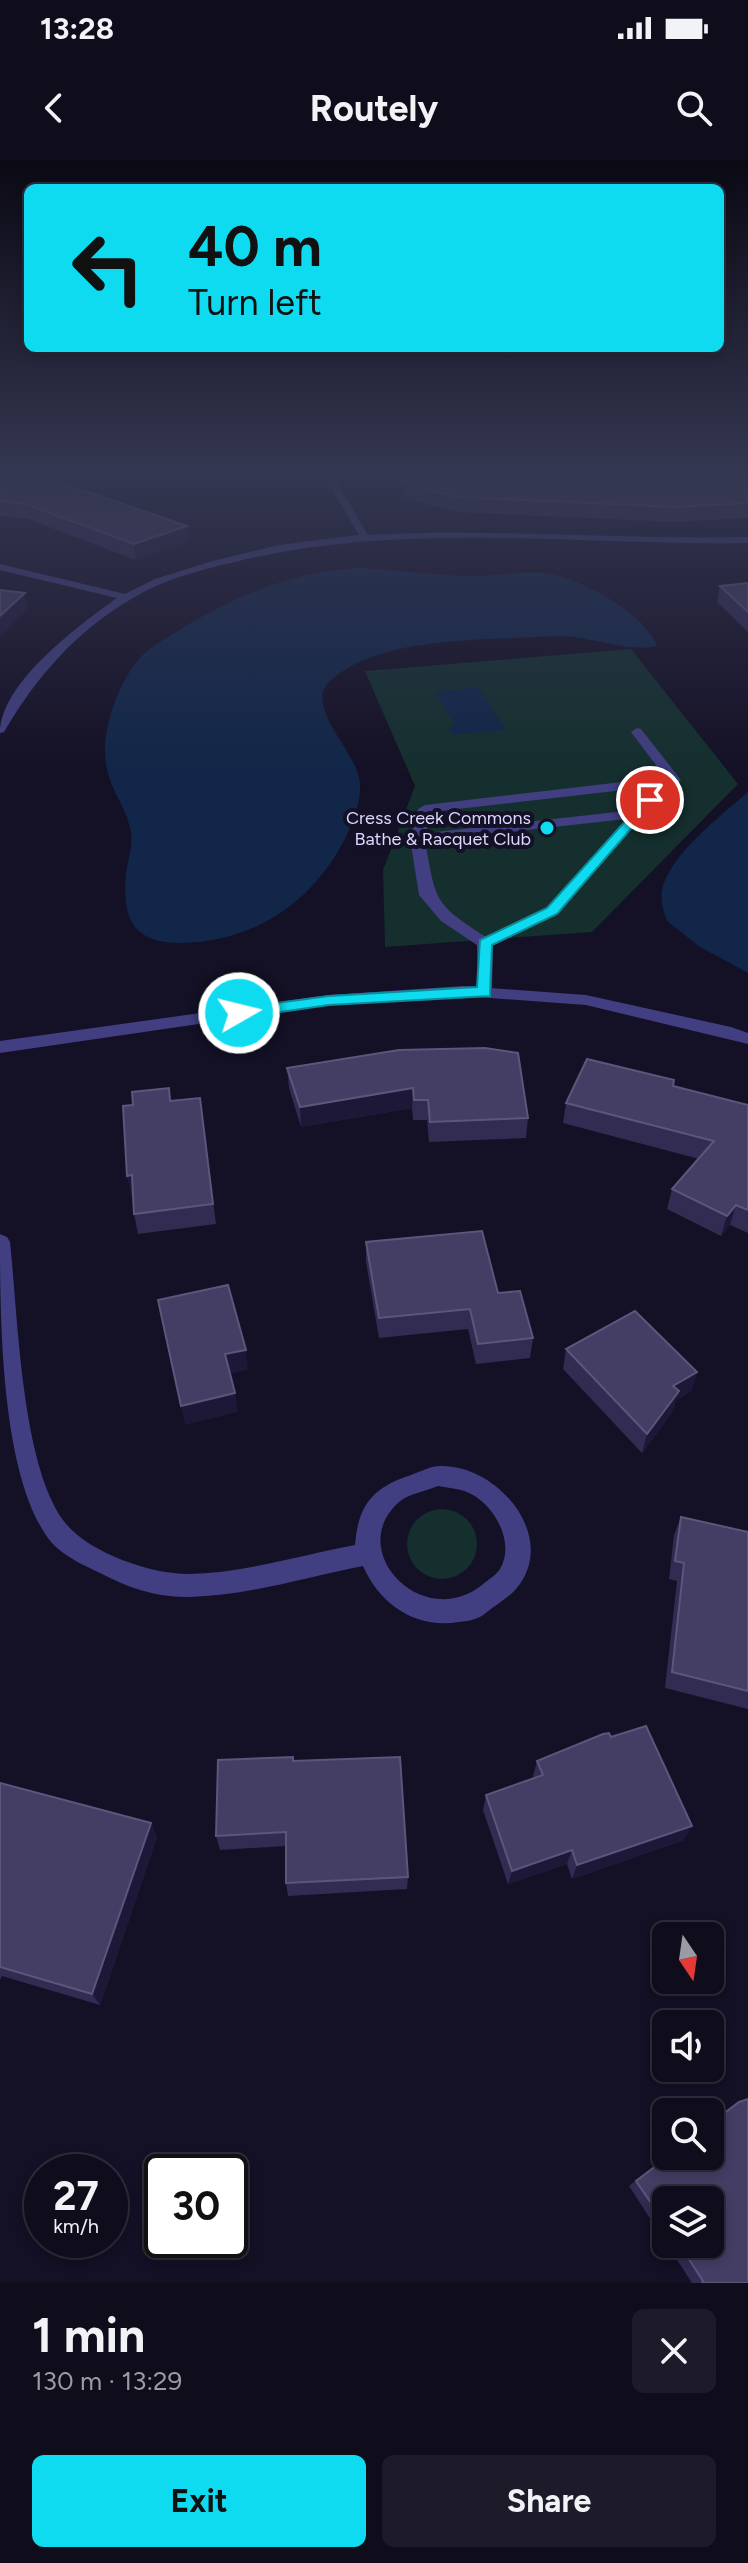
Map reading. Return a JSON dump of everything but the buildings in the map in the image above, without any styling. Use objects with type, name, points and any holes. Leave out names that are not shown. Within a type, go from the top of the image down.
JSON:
[{"type":"street","points":[[34,575],[126,597]]},
{"type":"street","points":[[0,729],[20,692],[60,648],[126,597],[185,575]]},
{"type":"street","points":[[637,732],[674,780]]},
{"type":"street","points":[[485,943],[552,911],[642,813],[650,800],[674,780]]},
{"type":"street","points":[[485,943],[446,918],[427,895],[417,838],[425,809],[674,780]]},
{"type":"street","points":[[417,838],[642,813]]},
{"type":"street","points":[[484,992],[485,943]]},
{"type":"street","points":[[0,1047],[329,1000],[463,991],[586,1000],[748,1039]]},
{"type":"street","points":[[0,1242],[15,1389],[32,1480],[36,1495],[54,1527],[73,1547],[132,1578],[161,1584],[199,1585],[367,1554]]},
{"type":"street","points":[[438,1476],[463,1480],[486,1490],[504,1507],[515,1529],[517,1553],[510,1576],[494,1595],[472,1608],[445,1612],[418,1609],[394,1596],[376,1577],[367,1554],[367,1531],[376,1509],[392,1492],[414,1480],[438,1476]]},
{"type":"green space","name":"Cress Creek Commons Bathe & Racquet Club","points":[[631,649],[738,784],[592,932],[385,947],[383,870],[415,786],[365,671]]},
{"type":"green space","points":[[442,1509],[467,1519],[477,1544],[467,1569],[442,1579],[417,1569],[407,1544],[417,1519]]},
{"type":"water","points":[[307,575],[552,575],[591,588],[625,609],[650,633],[657,646],[620,646],[569,636],[470,640],[407,647],[352,666],[330,681],[323,691],[327,716],[351,758],[360,784],[353,821],[330,864],[296,901],[254,928],[205,941],[178,943],[150,938],[133,924],[126,903],[131,833],[111,784],[105,748],[115,701],[139,659],[152,647],[242,596]]},
{"type":"water","points":[[478,687],[506,730],[453,735],[448,727],[455,726],[435,692]]},
{"type":"water","points":[[748,792],[748,973],[700,947],[667,921],[662,891],[666,878],[685,850]]},
{"type":"place","name":"Cress Creek Commons Bathe & Racquet Club","points":[[547,828]]},
{"type":"route","points":[[239,1013],[329,1000],[484,992],[485,943],[552,911],[642,813],[650,800]]}]
